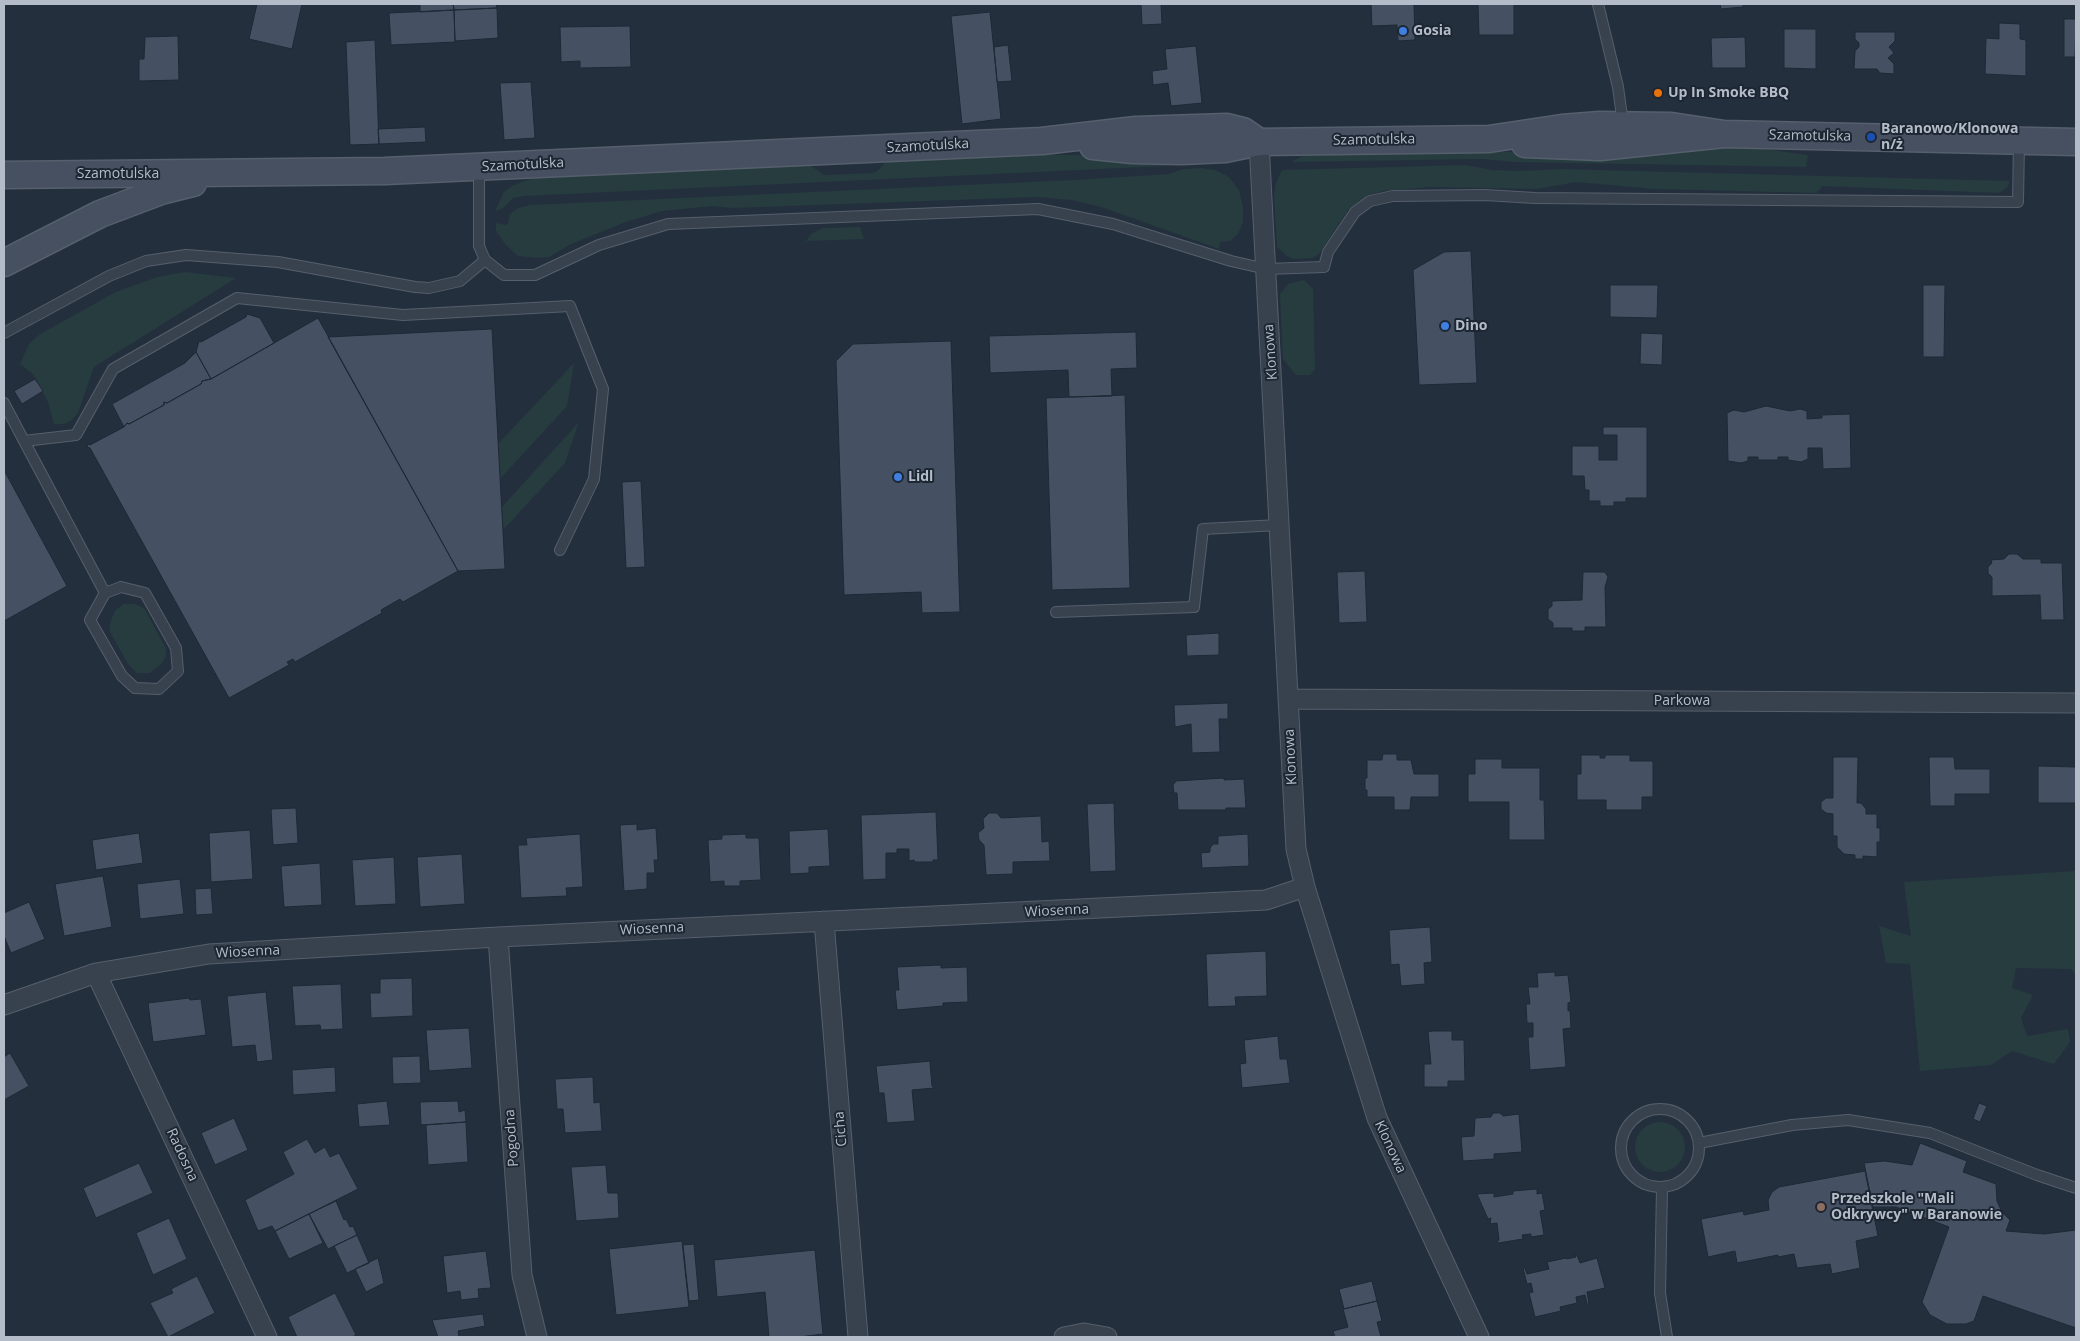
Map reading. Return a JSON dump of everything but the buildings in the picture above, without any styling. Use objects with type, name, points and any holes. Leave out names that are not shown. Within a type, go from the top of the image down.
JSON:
[{"type":"street","name":"Szamotulska","points":[[4,174],[342,172],[1042,141],[1136,130],[1227,127],[1243,131],[1259,142],[1489,139],[1587,125],[1624,135],[1671,126],[1724,134],[2076,142]]},
{"type":"street","name":"Klonowa","points":[[1259,142],[1296,849],[1305,887],[1377,1118],[1479,1337]]},
{"type":"street","points":[[4,263],[78,224],[147,196],[201,181],[250,173]]},
{"type":"street","name":"Parkowa","points":[[1288,699],[2076,703]]},
{"type":"street","name":"Wiosenna","points":[[4,1005],[96,973],[209,954],[498,937],[1266,900],[1305,887]]},
{"type":"street","name":"Cicha","points":[[824,921],[858,1337]]},
{"type":"street","name":"Pogodna","points":[[498,937],[522,1275],[537,1337]]},
{"type":"street","name":"Radosna","points":[[96,973],[267,1337]]},
{"type":"street","points":[[1064,1337],[1084,1333],[1107,1337]]},
{"type":"lane","points":[[1598,4],[1618,87],[1624,135]]},
{"type":"lane","points":[[479,166],[479,246],[486,260],[504,275],[535,275],[599,245],[668,224],[1038,209],[1113,224],[1231,261],[1266,269],[1324,267],[1328,252],[1355,212],[1370,201],[1393,196],[1485,195],[1535,198],[2018,202],[2019,141]]},
{"type":"lane","points":[[4,333],[110,276],[146,262],[178,257],[278,262],[429,288],[460,281],[486,260]]},
{"type":"lane","points":[[24,441],[76,435],[113,368],[236,298],[403,315],[570,306],[603,390],[594,479],[560,550]]},
{"type":"lane","points":[[4,403],[105,593]]},
{"type":"lane","points":[[1056,612],[1194,607],[1203,530],[1279,525]]},
{"type":"lane","points":[[121,587],[145,593],[176,648],[178,671],[159,689],[135,688],[122,676],[90,620],[105,593],[121,587]]},
{"type":"lane","points":[[1664,1109],[1676,1112],[1687,1120],[1695,1131],[1699,1143],[1696,1162],[1686,1179],[1662,1188],[1649,1187],[1637,1181],[1628,1172],[1622,1161],[1620,1148],[1622,1136],[1629,1124],[1638,1115],[1650,1110],[1664,1109]]},
{"type":"lane","points":[[1699,1143],[1792,1125],[1848,1120],[1930,1133],[2037,1175],[2076,1188]]},
{"type":"lane","points":[[1662,1188],[1660,1292],[1667,1337]]},
{"type":"green space","points":[[1712,147],[1758,148],[1808,155],[1806,167],[1514,162],[1482,159],[1291,162],[1304,155],[1336,153],[1465,151],[1588,154]]},
{"type":"green space","points":[[1031,154],[1192,158],[1165,166],[524,196],[513,198],[502,209],[495,211],[504,192],[512,186],[533,178],[806,164],[824,175],[873,173],[887,161]]},
{"type":"green space","points":[[1465,165],[1492,170],[1519,171],[1560,169],[2010,181],[2007,188],[1999,193],[1822,186],[1817,193],[1655,189],[1577,182],[1536,189],[1430,187],[1384,191],[1368,195],[1348,210],[1320,253],[1313,258],[1294,259],[1287,256],[1277,247],[1274,196],[1276,183],[1282,170]]},
{"type":"green space","points":[[1200,168],[1215,170],[1229,177],[1239,190],[1243,207],[1243,222],[1238,234],[1230,241],[1220,242],[1219,249],[1101,207],[1072,200],[1037,197],[733,208],[712,206],[662,211],[626,222],[571,244],[549,257],[536,258],[518,256],[506,245],[496,231],[496,223],[505,225],[508,223],[510,214],[518,208],[530,205],[1074,180],[1168,174],[1184,169]]},
{"type":"green space","points":[[860,227],[864,239],[806,241],[811,234],[823,228]]},
{"type":"green space","points":[[185,272],[236,278],[94,367],[78,413],[72,420],[64,424],[54,424],[48,402],[33,374],[20,364],[29,344],[40,334],[116,292],[157,277]]},
{"type":"green space","points":[[1304,280],[1313,289],[1315,369],[1310,375],[1296,375],[1283,359],[1280,294],[1288,284]]},
{"type":"green space","points":[[574,363],[567,406],[500,479],[498,444]]},
{"type":"green space","points":[[579,422],[565,463],[503,530],[502,507]]},
{"type":"green space","points":[[123,604],[134,604],[144,608],[166,648],[166,656],[162,663],[150,673],[137,673],[128,664],[109,630],[115,611]]},
{"type":"green space","points":[[2076,871],[2076,975],[2071,969],[2016,968],[2012,988],[2033,995],[2021,1018],[2027,1036],[2068,1029],[2070,1042],[2054,1064],[2012,1051],[1991,1065],[1920,1071],[1910,964],[1886,963],[1879,926],[1911,936],[1904,882]]},
{"type":"green space","points":[[1660,1122],[1674,1126],[1681,1133],[1685,1147],[1681,1161],[1674,1168],[1660,1172],[1646,1168],[1639,1161],[1635,1147],[1639,1133],[1646,1126]]},
{"type":"place","name":"Gosia","points":[[1403,31]]},
{"type":"place","name":"Up In Smoke BBQ","points":[[1658,93]]},
{"type":"place","name":"Baranowo/Klonowa n/ż","points":[[1871,137]]},
{"type":"place","name":"Dino","points":[[1445,326]]},
{"type":"place","name":"Lidl","points":[[898,477]]},
{"type":"place","name":"Przedszkole \"Mali Odkrywcy\" w Baranowie","points":[[1821,1207]]}]
